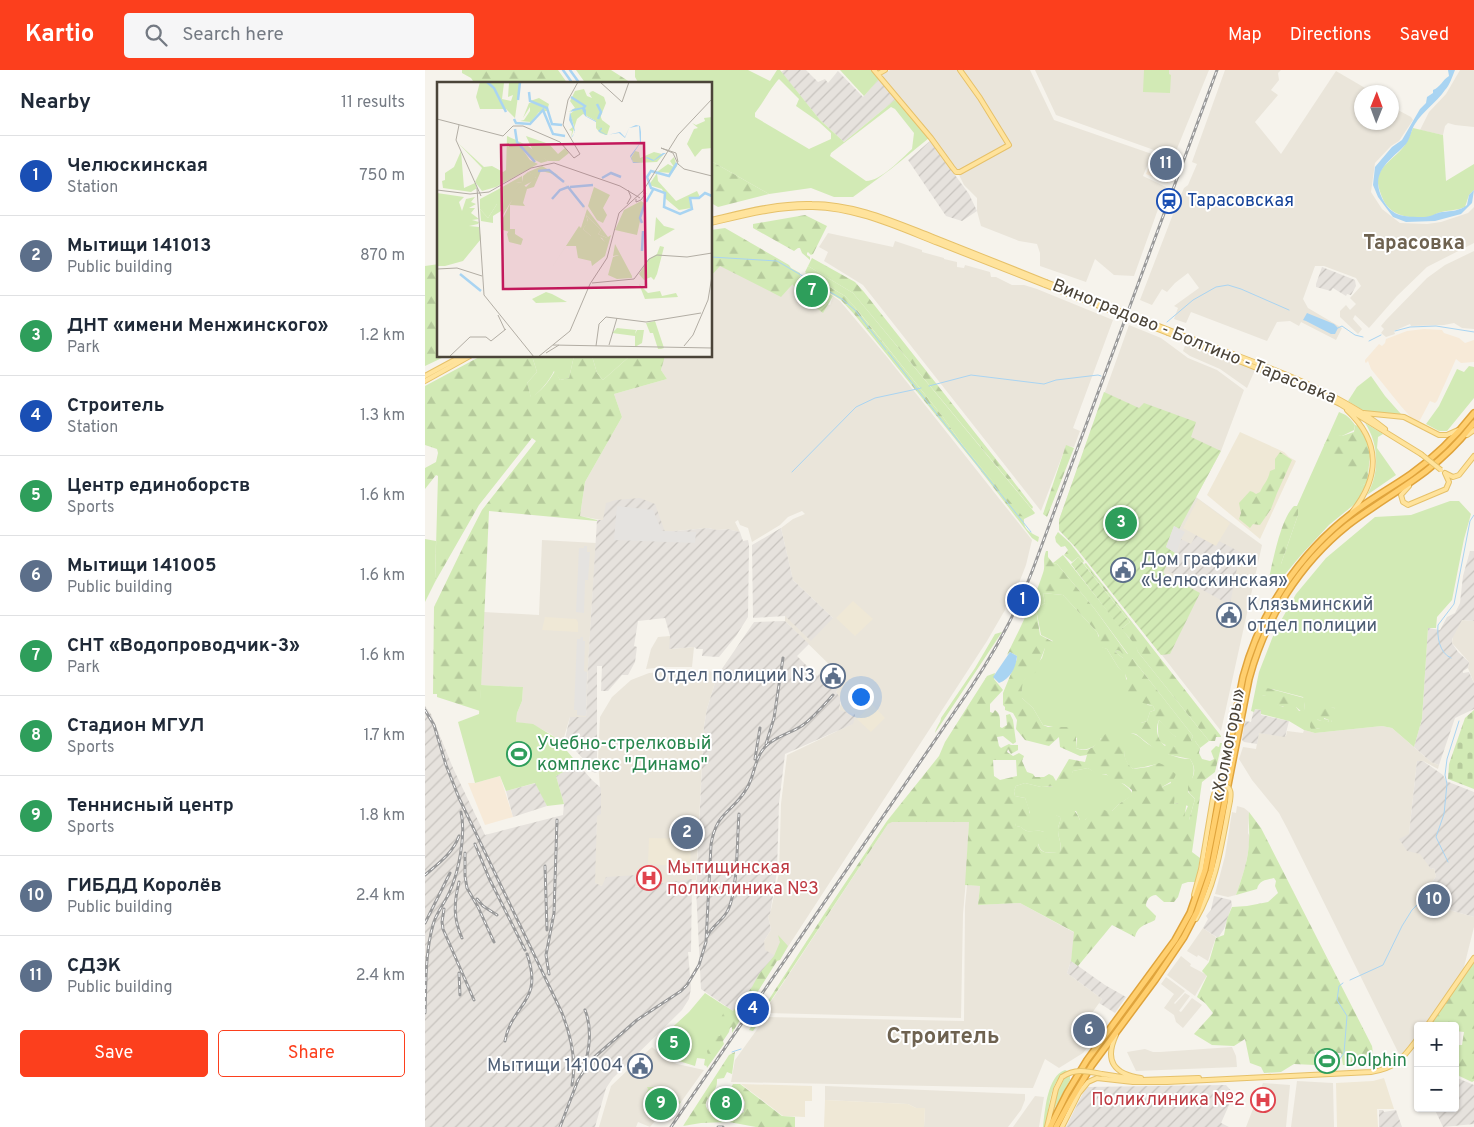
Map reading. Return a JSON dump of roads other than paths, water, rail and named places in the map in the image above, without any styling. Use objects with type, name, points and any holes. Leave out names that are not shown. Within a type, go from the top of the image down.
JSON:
[{"type":"highway","name":"«Холмогоры»","points":[[1048,1127],[1087,1060],[1157,966],[1185,923],[1199,892],[1205,870],[1238,700],[1252,648],[1264,620],[1287,581],[1316,546],[1347,518],[1433,457],[1474,413]]},
{"type":"highway","name":"«Холмогоры»","points":[[1056,1127],[1086,1074],[1155,980],[1187,932],[1197,912],[1209,878],[1247,684],[1257,650],[1269,623],[1292,585],[1327,544],[1347,526],[1421,474],[1461,439],[1474,423]]},
{"type":"main road","points":[[874,70],[931,138],[956,172],[963,171],[1009,146],[981,98],[960,70]]},
{"type":"main road","points":[[878,74],[885,70]]},
{"type":"main road","name":"Виноградово - Болтино - Тарасовка","points":[[713,221],[776,209],[814,207],[854,211],[1311,386],[1355,409],[1397,438]]},
{"type":"main road","name":"Виноградово - Болтино - Тарасовка","points":[[1169,331],[1296,383],[1340,404],[1397,438]]},
{"type":"main road","points":[[425,375],[458,358]]},
{"type":"main road","points":[[425,381],[466,358]]},
{"type":"main road","points":[[1340,404],[1362,426],[1371,444],[1373,456],[1373,470],[1367,489],[1347,518]]},
{"type":"main road","points":[[1355,409],[1370,415],[1397,415],[1404,417],[1433,433],[1444,436],[1462,427]]},
{"type":"main road","points":[[1461,439],[1474,430]]},
{"type":"main road","points":[[1397,438],[1453,477],[1459,476],[1474,456]]},
{"type":"main road","points":[[1421,474],[1402,492],[1401,498],[1405,503],[1412,504],[1446,489],[1449,482],[1443,471]]},
{"type":"main road","points":[[1185,923],[1201,869],[1213,798],[1216,788],[1224,785],[1231,791],[1219,856],[1208,895],[1199,914],[1187,932]]},
{"type":"main road","points":[[1430,1022],[1474,958]]},
{"type":"main road","points":[[1122,1024],[1111,1051],[1115,1067],[1121,1072],[1133,1076],[1164,1079]]},
{"type":"main road","points":[[1062,1127],[1079,1093],[1088,1082],[1097,1078],[1150,1083],[1381,1070],[1399,1062],[1414,1043]]},
{"type":"main road","points":[[1048,1127],[1056,1089],[1062,1078],[1078,1070],[1131,1079],[1223,1078]]},
{"type":"water","points":[[1448,70],[1455,70],[1448,86],[1418,119],[1406,144],[1381,171],[1378,187],[1382,198],[1389,208],[1403,216],[1426,217],[1458,210],[1467,205],[1469,195],[1474,190],[1472,203],[1461,214],[1435,221],[1406,222],[1393,217],[1378,197],[1373,185],[1375,167],[1392,147],[1402,140],[1420,109],[1426,103],[1427,97],[1449,76]]},
{"type":"water","points":[[1307,313],[1334,324],[1338,328],[1335,334],[1331,334],[1303,320]]},
{"type":"water","points":[[1010,652],[1017,656],[1015,665],[1009,676],[999,683],[993,677]]},
{"type":"waterway","points":[[563,70],[572,82]]},
{"type":"waterway","points":[[570,70],[579,82]]},
{"type":"waterway","points":[[713,257],[777,261],[842,299],[855,310],[886,350]]},
{"type":"waterway","points":[[1167,322],[1193,300],[1216,287],[1228,285],[1289,310]]},
{"type":"waterway","points":[[1338,328],[1342,326],[1355,335],[1363,337]]},
{"type":"waterway","points":[[1395,331],[1410,327],[1436,326],[1474,332]]},
{"type":"waterway","points":[[1369,341],[1381,335]]},
{"type":"waterway","points":[[888,352],[917,389],[921,388]]},
{"type":"waterway","points":[[929,386],[971,375],[1044,384],[1056,380],[1101,376]]},
{"type":"waterway","points":[[792,472],[856,407],[875,398],[917,389],[1031,532]]},
{"type":"waterway","points":[[1451,658],[1441,648],[1438,625],[1454,604],[1470,521],[1474,515]]},
{"type":"waterway","points":[[1448,862],[1436,837],[1444,814],[1447,759],[1459,721]]},
{"type":"waterway","points":[[1350,980],[1383,965],[1402,926],[1412,910],[1424,898]]},
{"type":"waterway","points":[[1334,1067],[1344,1053],[1347,1016],[1337,1000],[1339,986],[1343,983]]},
{"type":"waterway","points":[[732,1052],[741,1049]]},
{"type":"railway","points":[[671,1127],[970,689],[1005,631],[1033,569],[1217,70]]},
{"type":"railway","points":[[766,744],[774,718],[783,658]]},
{"type":"railway","points":[[560,1127],[578,1080],[591,1060],[637,1020],[687,985],[699,965],[706,942],[711,845],[717,825],[747,788],[759,756],[766,746],[803,725],[833,695]]},
{"type":"railway","points":[[425,710],[434,725],[446,765],[459,798],[562,1013],[572,1048],[574,1066],[572,1085]]},
{"type":"railway","points":[[755,759],[760,728]]},
{"type":"railway","points":[[425,1013],[426,969],[430,936],[434,921],[446,900],[456,873],[463,831],[461,812]]},
{"type":"railway","points":[[707,937],[726,914],[734,890],[739,814]]},
{"type":"railway","points":[[549,974],[546,955],[554,913],[557,820]]},
{"type":"railway","points":[[425,875],[449,853],[459,836]]},
{"type":"railway","points":[[475,844],[489,878],[525,950]]},
{"type":"railway","points":[[465,853],[467,888],[494,942]]},
{"type":"railway","points":[[545,866],[547,930]]},
{"type":"railway","points":[[425,923],[450,873]]},
{"type":"railway","points":[[459,882],[455,910],[462,938]]},
{"type":"railway","points":[[477,899],[483,906],[497,915]]},
{"type":"railway","points":[[444,909],[443,929],[474,1000]]},
{"type":"railway","points":[[505,1041],[509,1028],[525,1002],[532,983],[527,954]]},
{"type":"railway","points":[[459,973],[460,995]]},
{"type":"railway","points":[[584,1067],[588,1053],[589,1038],[589,1024],[585,1010]]},
{"type":"railway","points":[[718,1127],[723,1127]]},
{"type":"place","name":"СДЭК","points":[[1166,164]]},
{"type":"place","name":"Тарасовская","points":[[1169,201]]},
{"type":"place","name":"СНТ «Водопроводчик-3»","points":[[812,291]]},
{"type":"place","name":"ДНТ «имени Менжинского»","points":[[1121,523]]},
{"type":"place","name":"Дом графики «Челюскинская»","points":[[1123,570]]},
{"type":"place","name":"Челюскинская","points":[[1023,600]]},
{"type":"place","name":"Клязьминский отдел полиции","points":[[1229,615]]},
{"type":"place","name":"Отдел полиции N3","points":[[833,676]]},
{"type":"place","name":"Учебно-стрелковый комплекс \"Динамо\"","points":[[519,754]]},
{"type":"place","name":"Мытищи 141013","points":[[687,833]]},
{"type":"place","name":"Мытищинская поликлиника №3","points":[[649,878]]},
{"type":"place","name":"ГИБДД Королёв","points":[[1434,900]]},
{"type":"place","name":"Строитель","points":[[753,1009]]},
{"type":"place","name":"Мытищи 141005","points":[[1089,1030]]},
{"type":"place","name":"Центр единоборств","points":[[674,1044]]},
{"type":"place","name":"Dolphin","points":[[1327,1061]]},
{"type":"place","name":"Мытищи 141004","points":[[640,1066]]},
{"type":"place","name":"Поликлиника №2","points":[[1263,1100]]},
{"type":"place","name":"Теннисный центр","points":[[661,1104]]},
{"type":"place","name":"Стадион МГУЛ","points":[[726,1104]]},
{"type":"district","name":"Тарасовка","points":[[1414,244]]},
{"type":"district","name":"Строитель","points":[[943,1037]]}]
